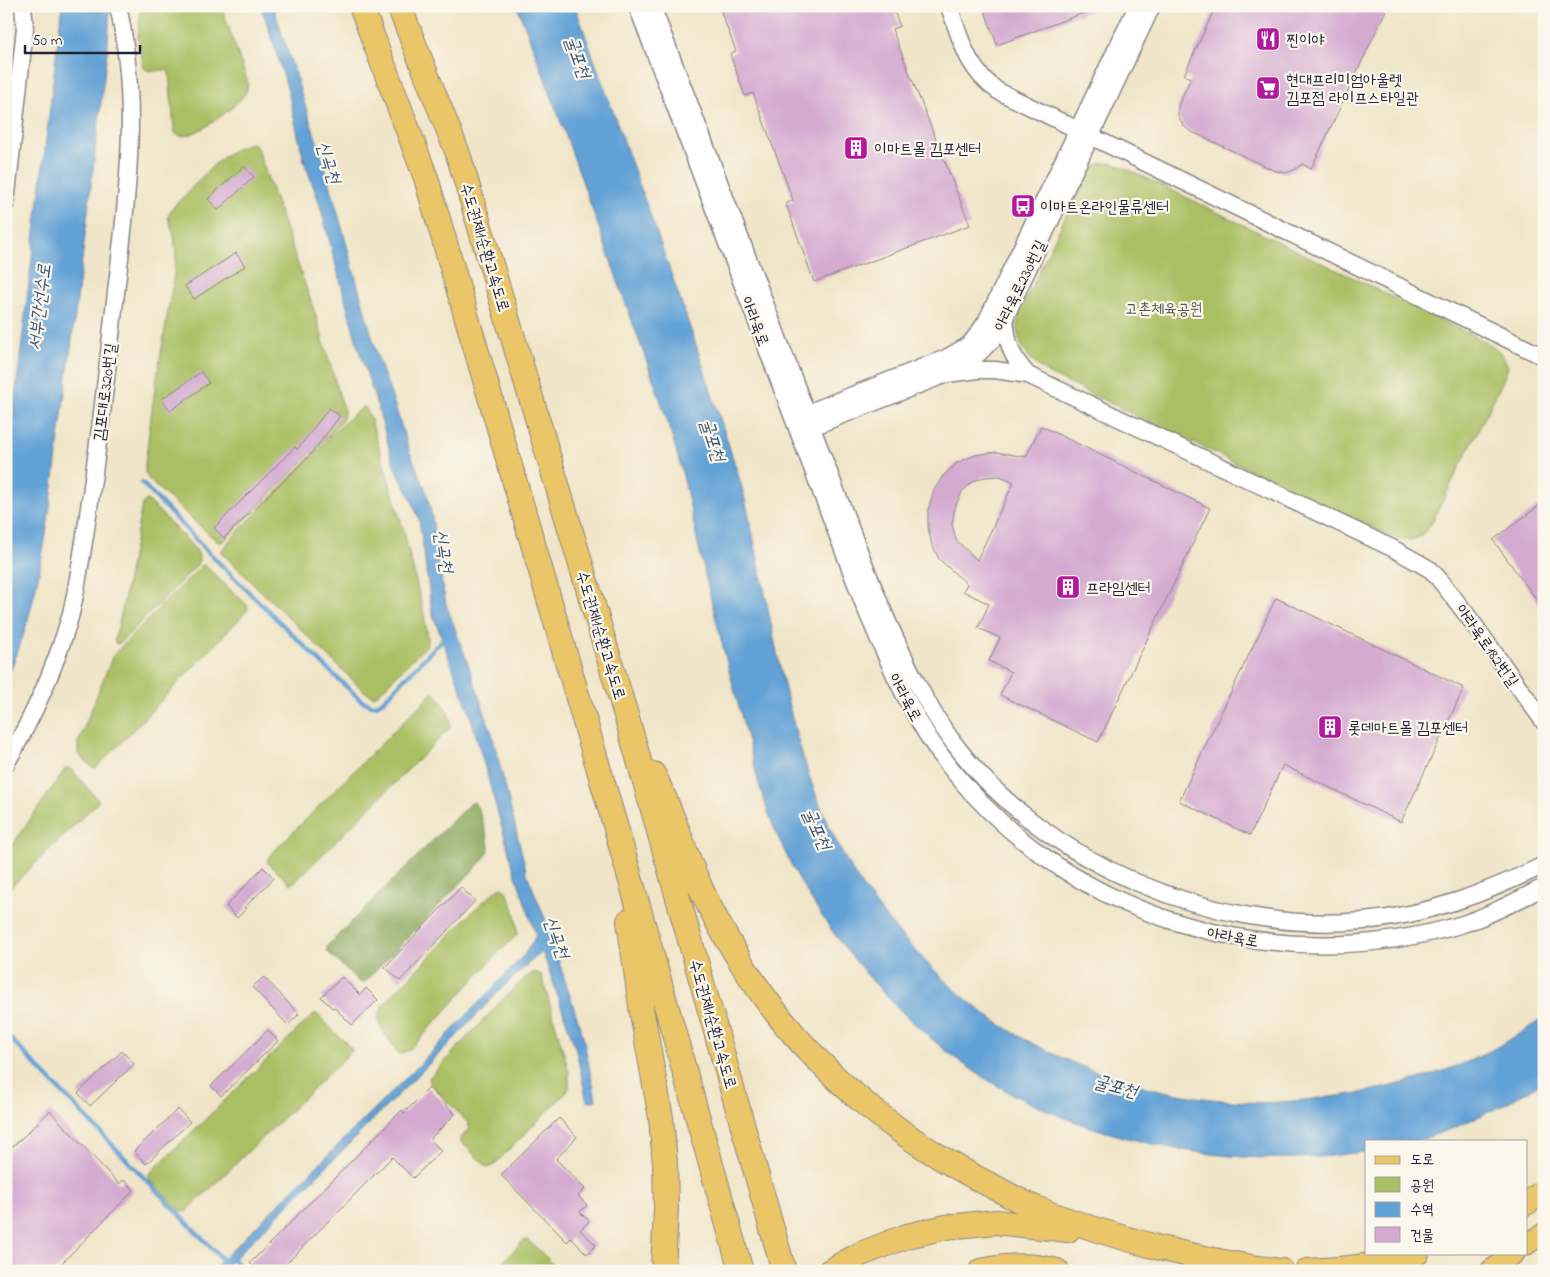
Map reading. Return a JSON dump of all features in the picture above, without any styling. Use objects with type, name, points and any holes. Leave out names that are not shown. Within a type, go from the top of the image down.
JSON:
[{"type":"highway","points":[[361,6],[426,178],[618,835],[741,1271]]},
{"type":"highway","name":"수도권제1순환고속도로","points":[[399,6],[458,154],[628,722],[782,1264]]},
{"type":"highway","points":[[628,722],[668,802],[695,874],[720,925],[742,964],[776,1012],[814,1055],[858,1098],[907,1137],[961,1171],[1036,1208],[1124,1239]]},
{"type":"highway","points":[[618,835],[642,1013],[661,1118],[666,1208],[663,1271]]},
{"type":"highway","points":[[1528,1201],[1544,1192]]},
{"type":"highway","points":[[830,1271],[862,1254],[907,1236],[946,1227],[996,1222],[1042,1226],[1124,1239],[1232,1265],[1282,1271]]},
{"type":"highway","points":[[1307,1271],[1346,1269],[1398,1260],[1414,1254]]},
{"type":"highway","points":[[981,1271],[1016,1265],[1043,1267],[1057,1271]]},
{"type":"main road","points":[[1528,1244],[1544,1233]]},
{"type":"main road","points":[[1490,1271],[1514,1254]]},
{"type":"street","points":[[6,203],[25,28],[23,6]]},
{"type":"street","name":"김포대로320번길","points":[[6,764],[40,700],[60,649],[70,616],[88,517],[110,350],[128,186],[131,132],[128,64],[118,6]]},
{"type":"street","name":"아라육로","points":[[637,6],[802,423],[907,664],[929,707],[955,745],[994,789],[1038,828],[1079,854],[1142,884],[1173,896],[1205,906],[1253,917],[1322,923],[1367,921],[1397,917],[1436,909],[1475,896],[1544,865]]},
{"type":"street","name":"아라육로","points":[[652,6],[802,423],[867,613],[889,663],[926,734],[952,770],[984,806],[1041,856],[1118,900],[1173,922],[1225,936],[1259,941],[1308,945],[1355,944],[1384,941],[1432,932],[1465,923],[1544,887]]},
{"type":"street","points":[[949,6],[972,66],[987,84],[1010,97],[1544,356]]},
{"type":"street","name":"아라육로230번길","points":[[802,423],[947,374],[970,361],[993,340],[1005,318],[1137,6]]},
{"type":"street","name":"아라육로230번길","points":[[802,423],[946,358],[969,345],[986,322],[1152,6]]},
{"type":"street","points":[[1005,318],[1006,337],[1009,347],[1028,375]]},
{"type":"street","points":[[947,374],[994,370],[1028,375]]},
{"type":"street","name":"아라육로182번길","points":[[1028,375],[1392,548],[1431,570],[1449,590],[1544,722]]},
{"type":"green space","points":[[141,6],[221,6],[248,87],[245,94],[233,106],[213,122],[193,133],[184,136],[178,135],[175,132],[168,70],[153,71],[144,68],[138,37]]},
{"type":"green space","points":[[251,143],[258,150],[316,316],[344,414],[341,422],[333,432],[226,539],[218,542],[151,482],[145,473],[145,464],[176,254],[174,235],[168,217],[176,204],[208,171],[232,151]]},
{"type":"green space","name":"고촌체육공원","points":[[1103,163],[1121,166],[1476,337],[1491,345],[1503,356],[1508,367],[1502,383],[1426,531],[1411,540],[1399,539],[1385,534],[1049,374],[1028,356],[1023,348],[1018,332],[1019,313],[1084,178],[1092,168]]},
{"type":"green space","points":[[364,406],[369,414],[404,532],[428,637],[428,643],[425,647],[378,694],[373,696],[364,691],[223,554],[222,550],[350,417]]},
{"type":"green space","points":[[146,500],[196,550],[199,560],[196,566],[135,628],[120,643],[116,644],[114,640],[120,620],[142,505]]},
{"type":"green space","points":[[204,565],[246,604],[247,611],[111,753],[97,767],[93,768],[78,754],[78,743],[113,655]]},
{"type":"green space","points":[[434,693],[446,709],[450,719],[450,728],[295,882],[290,884],[267,862],[270,855]]},
{"type":"green space","points":[[66,768],[71,769],[99,801],[6,892],[6,854]]},
{"type":"green space","points":[[474,802],[479,810],[486,832],[489,845],[488,853],[365,982],[359,982],[328,952],[327,946],[468,805]]},
{"type":"green space","points":[[502,887],[514,909],[517,935],[498,953],[417,1042],[409,1050],[400,1054],[383,1032],[379,1023],[379,1015],[384,1004],[474,910]]},
{"type":"green space","points":[[534,972],[542,977],[569,1072],[569,1088],[495,1164],[487,1167],[461,1142],[461,1138],[468,1130],[469,1124],[430,1083],[429,1078],[509,993]]},
{"type":"green space","points":[[314,1014],[317,1014],[352,1051],[186,1212],[180,1211],[149,1179],[149,1174]]},
{"type":"green space","points":[[527,1240],[560,1271],[494,1271],[523,1241]]},
{"type":"water","name":"서부간선수로","points":[[62,6],[110,6],[108,43],[48,521],[28,620],[6,681],[6,475]]},
{"type":"water","points":[[260,6],[273,6],[326,170],[378,358],[410,453],[426,490],[446,604],[492,734],[527,874],[544,916],[583,1036],[596,1100],[587,1102],[576,1050],[543,953],[540,953],[501,989],[452,1041],[222,1271],[211,1271],[427,1057],[524,955],[536,935],[514,870],[469,711],[432,612],[419,519],[393,462],[358,347],[319,202],[304,161],[287,87]]},
{"type":"water","name":"굴포천","points":[[517,6],[575,6],[686,316],[743,491],[784,684],[803,756],[815,792],[829,826],[860,883],[885,917],[922,958],[973,1005],[995,1021],[1053,1054],[1115,1078],[1179,1094],[1264,1103],[1337,1096],[1385,1088],[1470,1061],[1503,1044],[1544,1018],[1544,1081],[1495,1109],[1454,1128],[1420,1140],[1365,1140],[1365,1152],[1319,1157],[1230,1156],[1140,1141],[1096,1129],[1053,1113],[1013,1094],[975,1072],[943,1048],[884,994],[844,947],[817,909],[793,869],[766,806],[725,656],[676,450],[655,384]]},
{"type":"building","name":"이마트몰 김포센터","points":[[736,6],[892,6],[900,26],[892,29],[970,225],[814,282],[786,204],[793,200],[753,93],[745,96],[730,54],[736,51],[721,12]]},
{"type":"building","points":[[983,6],[1097,6],[1097,8],[997,45]]},
{"type":"building","name":"현대프리미엄아울렛 김포점 라이프스타일관","points":[[1216,6],[1388,6],[1311,169],[1302,164],[1286,173],[1273,170],[1190,131],[1183,125],[1178,115],[1178,106],[1191,78],[1184,75]]},
{"type":"building","points":[[244,166],[254,177],[218,210],[208,199]]},
{"type":"building","points":[[236,253],[245,266],[194,299],[185,286]]},
{"type":"building","points":[[201,372],[209,383],[170,411],[162,399]]},
{"type":"building","points":[[329,408],[340,416],[311,454],[224,538],[214,528],[295,447],[297,450]]},
{"type":"building","name":"프라임센터","points":[[1041,426],[1210,508],[1098,742],[1000,695],[1011,672],[989,661],[1000,638],[978,628],[989,604],[963,591],[967,584],[939,559],[932,545],[928,528],[928,510],[934,490],[943,476],[957,463],[975,455],[996,452],[1026,457]],"holes":[[[1000,476],[1014,482],[977,560],[956,540],[952,524],[955,507],[962,492],[972,482],[984,477]]]},
{"type":"building","points":[[1544,502],[1544,610],[1493,540]]},
{"type":"building","name":"롯데마트몰 김포센터","points":[[1276,598],[1464,688],[1401,822],[1283,765],[1250,835],[1179,801]]},
{"type":"building","points":[[263,867],[274,878],[244,908],[246,909],[237,918],[226,906]]},
{"type":"building","points":[[461,887],[475,901],[400,981],[385,967]]},
{"type":"building","points":[[264,977],[299,1014],[288,1025],[252,987]]},
{"type":"building","points":[[342,977],[360,995],[366,988],[378,1000],[352,1025],[321,997]]},
{"type":"building","points":[[268,1030],[278,1041],[221,1096],[211,1086]]},
{"type":"building","points":[[122,1051],[134,1064],[90,1106],[78,1093]]},
{"type":"building","points":[[429,1088],[455,1114],[430,1139],[441,1151],[413,1178],[392,1157],[279,1271],[258,1271],[250,1263],[402,1110],[404,1113]]},
{"type":"building","points":[[178,1109],[190,1122],[146,1164],[134,1151]]},
{"type":"building","points":[[50,1111],[119,1184],[124,1180],[134,1190],[54,1271],[6,1271],[6,1153]]},
{"type":"building","points":[[559,1118],[577,1137],[556,1159],[585,1189],[578,1196],[587,1205],[580,1212],[589,1221],[580,1230],[596,1245],[587,1254],[571,1238],[567,1242],[501,1175]]},
{"type":"waterway","points":[[142,483],[215,559],[362,701],[377,705],[384,700],[446,636]]},
{"type":"waterway","points":[[6,1034],[225,1262]]},
{"type":"waterway","points":[[231,1258],[243,1271]]},
{"type":"place","name":"찐이야","points":[[1268,39]]},
{"type":"place","name":"현대프리미엄아울렛 김포점 라이프스타일관","points":[[1268,88]]},
{"type":"place","name":"이마트몰 김포센터","points":[[856,148]]},
{"type":"place","name":"이마트온라인물류센터","points":[[1023,206]]},
{"type":"place","name":"프라임센터","points":[[1068,587]]},
{"type":"place","name":"롯데마트몰 김포센터","points":[[1330,727]]},
{"type":"water label","name":"신곡천","points":[[329,162]]},
{"type":"water label","name":"신곡천","points":[[444,551]]},
{"type":"water label","name":"신곡천","points":[[557,937]]}]
